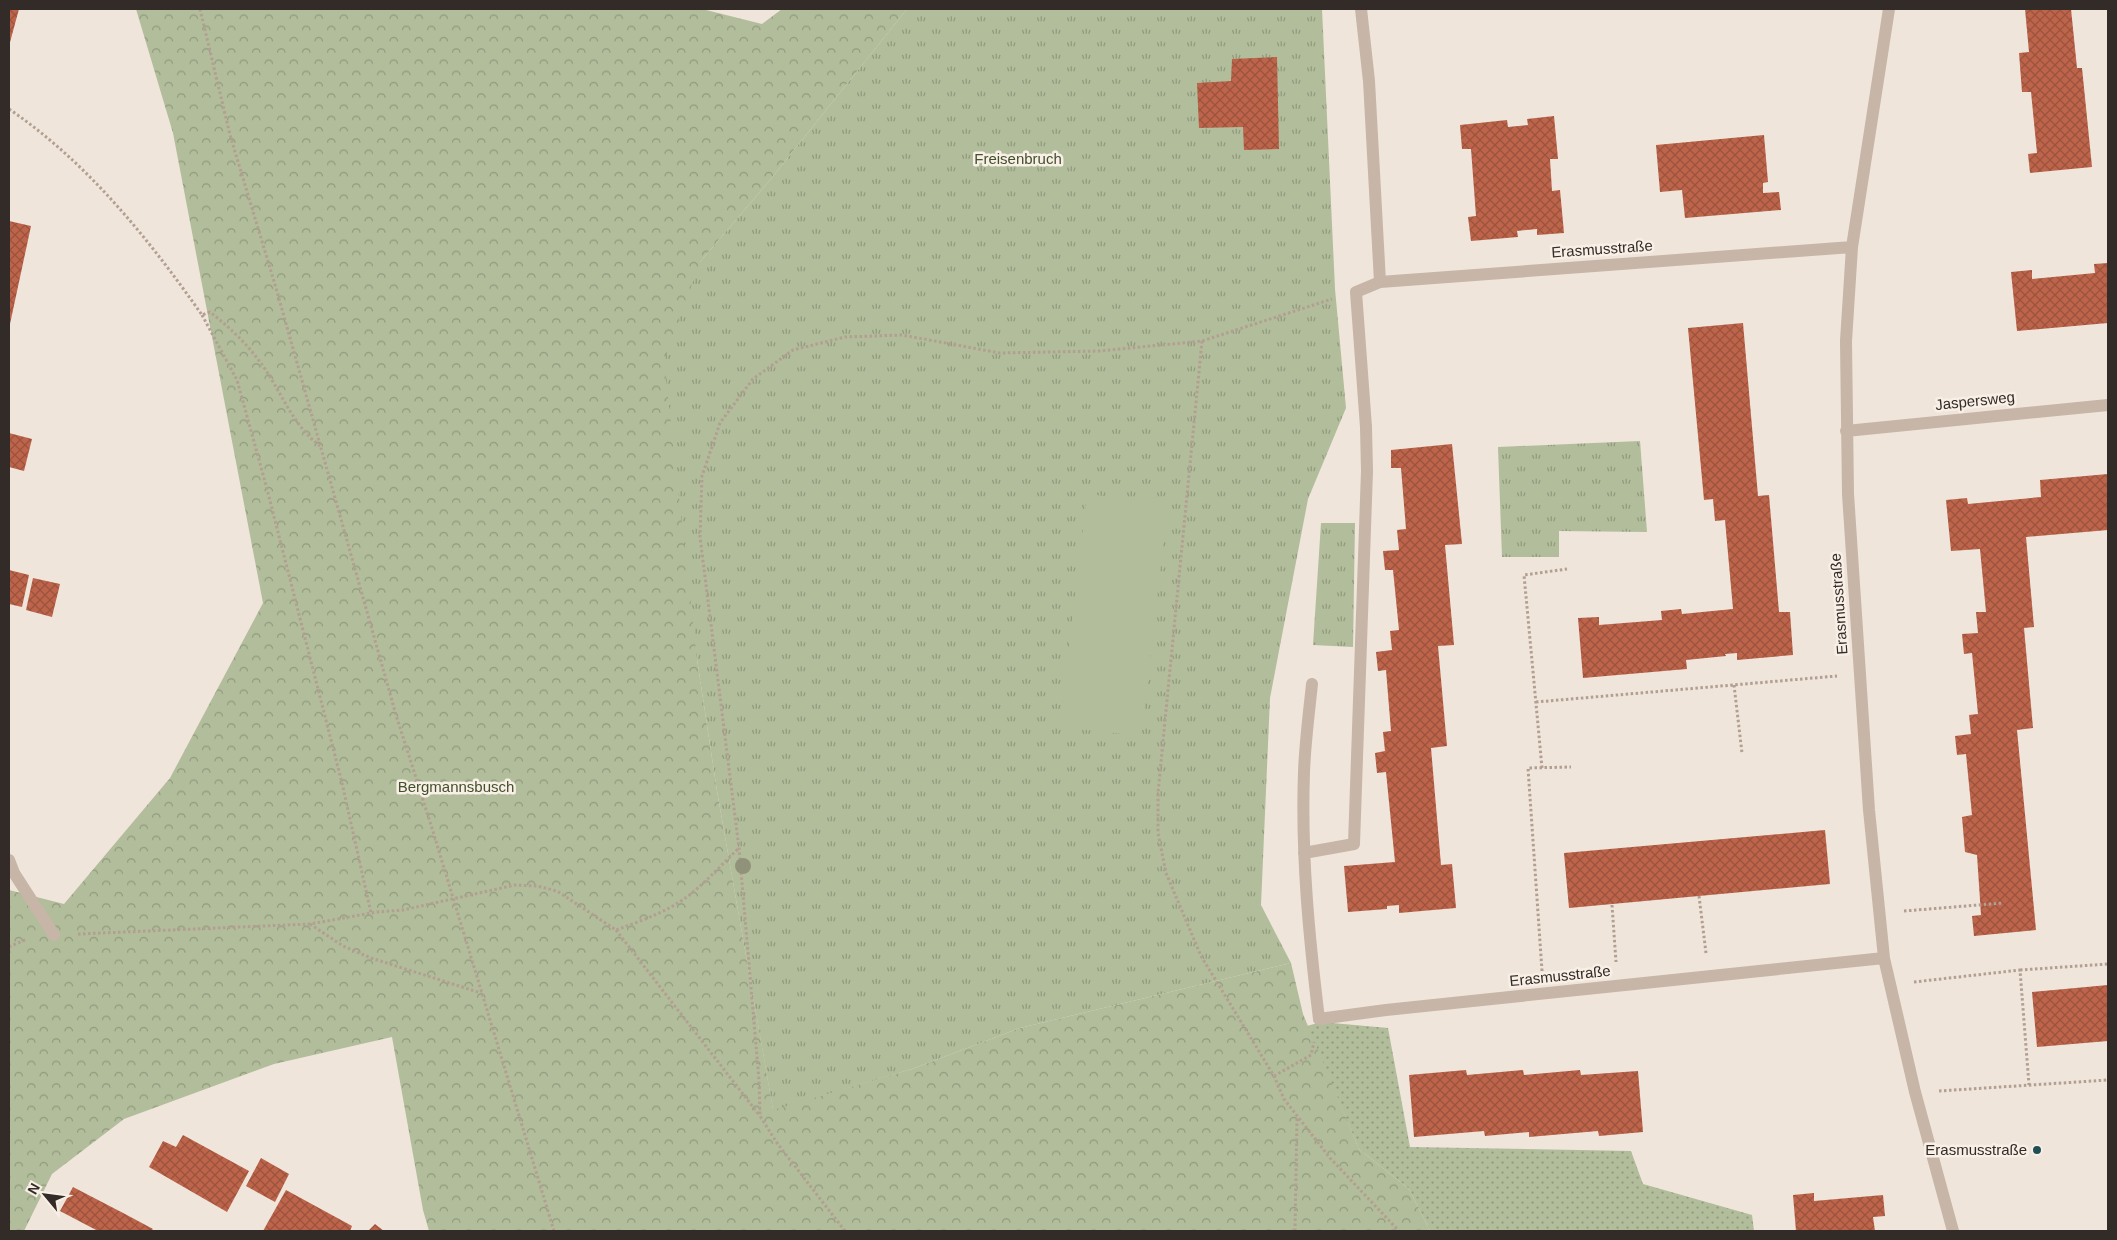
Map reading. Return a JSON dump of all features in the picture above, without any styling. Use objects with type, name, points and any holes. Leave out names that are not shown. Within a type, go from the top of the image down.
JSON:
[{"type":"street","points":[[1361,9],[1369,81],[1380,282]]},
{"type":"street","name":"Erasmusstraße","points":[[1889,9],[1852,247],[1846,340],[1846,431],[1869,810],[1884,958],[1915,1092],[1952,1231]]},
{"type":"street","name":"Erasmusstraße","points":[[1356,292],[1380,282],[1852,247]]},
{"type":"street","points":[[1304,853],[1354,844],[1367,471],[1366,428],[1356,292]]},
{"type":"street","name":"Jaspersweg","points":[[1846,431],[2108,405]]},
{"type":"street","points":[[1312,684],[1304,771],[1304,853],[1311,957],[1319,1019]]},
{"type":"street","points":[[9,860],[14,873],[54,935]]},
{"type":"street","name":"Erasmusstraße","points":[[1319,1019],[1884,958]]},
{"type":"path","points":[[200,9],[230,135],[276,288],[396,715],[465,934],[554,1231]]},
{"type":"path","points":[[9,109],[29,122],[86,173],[129,218],[202,315],[237,380],[267,489],[342,783],[371,913]]},
{"type":"path","points":[[760,1116],[759,1080],[739,848],[700,537],[702,476],[720,423],[753,378],[793,350],[845,337],[902,335],[1000,353],[1100,350],[1202,341],[1356,292]]},
{"type":"path","points":[[202,315],[210,312],[226,324],[258,359],[297,424],[320,447]]},
{"type":"path","points":[[1202,341],[1158,793],[1158,833],[1166,873],[1201,956],[1274,1076],[1284,1099],[1330,1158],[1399,1231]]},
{"type":"path","points":[[1542,768],[1524,575],[1567,569]]},
{"type":"path","points":[[1536,702],[1860,674]]},
{"type":"path","points":[[1734,685],[1742,753]]},
{"type":"path","points":[[1544,994],[1528,768],[1571,767]]},
{"type":"path","points":[[616,930],[646,919],[681,902],[739,848]]},
{"type":"path","points":[[9,947],[31,938],[54,935],[310,924],[371,913],[403,910],[515,885],[537,886],[557,891],[616,930],[760,1116],[777,1143],[845,1231]]},
{"type":"path","points":[[1699,896],[1709,976]]},
{"type":"path","points":[[1898,911],[2003,903]]},
{"type":"path","points":[[1612,905],[1618,986]]},
{"type":"path","points":[[310,924],[343,946],[371,958],[482,993]]},
{"type":"path","points":[[1890,985],[2020,970],[2108,964]]},
{"type":"path","points":[[2020,970],[2029,1085]]},
{"type":"path","points":[[1274,1076],[1311,1055],[1319,1019]]},
{"type":"path","points":[[1915,1092],[2108,1080]]},
{"type":"path","points":[[1295,1231],[1297,1116]]},
{"type":"green space","name":"Bergmannsbusch","points":[[136,9],[702,9],[762,24],[782,9],[907,9],[770,180],[700,262],[697,659],[717,791],[773,1109],[912,1069],[1020,1028],[1291,963],[1303,1014],[1359,1149],[1409,1189],[1430,1231],[429,1231],[423,1210],[392,1037],[274,1064],[124,1119],[52,1174],[24,1231],[9,1231],[9,890],[64,904],[170,778],[263,603],[173,133]]},
{"type":"green space","name":"Freisenbruch","points":[[907,9],[1322,9],[1335,289],[1346,408],[1308,499],[1270,698],[1261,905],[1291,963],[1020,1028],[912,1069],[773,1110],[717,791],[697,659],[664,361],[700,262],[770,180]]},
{"type":"green space","points":[[1640,441],[1647,532],[1559,531],[1559,557],[1502,557],[1498,447]]},
{"type":"green space","points":[[1087,494],[1168,504],[1141,736],[1060,727]]},
{"type":"green space","points":[[1321,523],[1355,523],[1353,647],[1313,645]]},
{"type":"green space","points":[[1321,1022],[1388,1028],[1410,1147],[1631,1151],[1643,1184],[1752,1215],[1754,1231],[1430,1231],[1409,1189],[1359,1149],[1307,1026]]},
{"type":"building","points":[[9,9],[19,9],[9,46]]},
{"type":"building","points":[[2025,9],[2071,9],[2077,68],[2082,68],[2092,167],[2030,173],[2028,154],[2037,153],[2031,92],[2022,92],[2019,53],[2029,52]]},
{"type":"building","points":[[1277,57],[1279,149],[1244,150],[1243,127],[1199,128],[1197,83],[1231,81],[1232,59]]},
{"type":"building","points":[[1554,116],[1558,159],[1550,159],[1552,191],[1560,190],[1564,233],[1537,235],[1537,229],[1517,231],[1518,237],[1471,241],[1468,217],[1476,216],[1471,149],[1462,149],[1460,125],[1507,120],[1508,127],[1528,125],[1527,119]]},
{"type":"building","points":[[1764,135],[1768,182],[1763,183],[1763,193],[1779,192],[1781,210],[1685,218],[1682,190],[1660,192],[1656,145]]},
{"type":"building","points":[[9,221],[31,226],[10,324],[9,324]]},
{"type":"building","points":[[2108,263],[2108,323],[2017,331],[2011,272],[2032,270],[2032,279],[2095,273],[2094,264]]},
{"type":"building","points":[[1743,323],[1758,496],[1769,495],[1779,612],[1790,612],[1793,655],[1737,660],[1737,653],[1725,654],[1726,656],[1686,660],[1687,669],[1583,678],[1578,618],[1599,617],[1599,625],[1662,620],[1661,611],[1681,609],[1682,614],[1733,609],[1725,520],[1715,521],[1713,499],[1704,500],[1688,328]]},
{"type":"building","points":[[9,433],[32,439],[24,471],[9,467]]},
{"type":"building","points":[[1452,444],[1462,544],[1445,545],[1454,645],[1438,646],[1447,746],[1431,748],[1441,865],[1452,864],[1456,908],[1399,913],[1399,905],[1387,906],[1387,909],[1348,912],[1344,866],[1395,862],[1386,772],[1377,773],[1375,753],[1385,751],[1383,732],[1391,731],[1386,670],[1378,671],[1376,652],[1392,650],[1390,631],[1399,630],[1393,570],[1385,570],[1383,551],[1399,550],[1397,530],[1406,529],[1401,468],[1391,468],[1391,450]]},
{"type":"building","points":[[2108,474],[2108,530],[2026,537],[2034,627],[2024,628],[2033,728],[2017,730],[2036,930],[1974,936],[1972,916],[1981,915],[1977,855],[1965,852],[1962,817],[1972,815],[1966,754],[1957,755],[1955,736],[1971,734],[1969,715],[1978,714],[1972,653],[1964,654],[1962,634],[1978,633],[1976,612],[1986,612],[1980,549],[1951,551],[1946,500],[1967,498],[1968,504],[2041,497],[2040,480]]},
{"type":"building","points":[[9,570],[29,575],[22,607],[9,604]]},
{"type":"building","points":[[33,578],[60,584],[52,617],[26,610]]},
{"type":"building","points":[[1825,830],[1830,884],[1569,908],[1564,853]]},
{"type":"building","points":[[2108,985],[2108,1041],[2037,1047],[2032,992]]},
{"type":"building","points":[[1466,1070],[1467,1075],[1523,1070],[1524,1075],[1580,1070],[1581,1075],[1638,1071],[1643,1132],[1599,1136],[1598,1131],[1529,1137],[1529,1132],[1485,1136],[1484,1131],[1414,1137],[1409,1075]]},
{"type":"building","points":[[183,1135],[249,1171],[227,1212],[149,1167],[163,1141],[176,1147]]},
{"type":"building","points":[[261,1158],[289,1174],[275,1202],[246,1186]]},
{"type":"building","points":[[73,1187],[153,1229],[151,1231],[98,1231],[60,1211]]},
{"type":"building","points":[[286,1190],[352,1226],[350,1231],[263,1231]]},
{"type":"building","points":[[1814,1193],[1814,1201],[1883,1195],[1885,1216],[1873,1217],[1875,1231],[1796,1231],[1793,1195]]},
{"type":"building","points":[[375,1224],[384,1231],[368,1231]]},
{"type":"place","name":"Erasmusstraße","points":[[2037,1150]]}]
